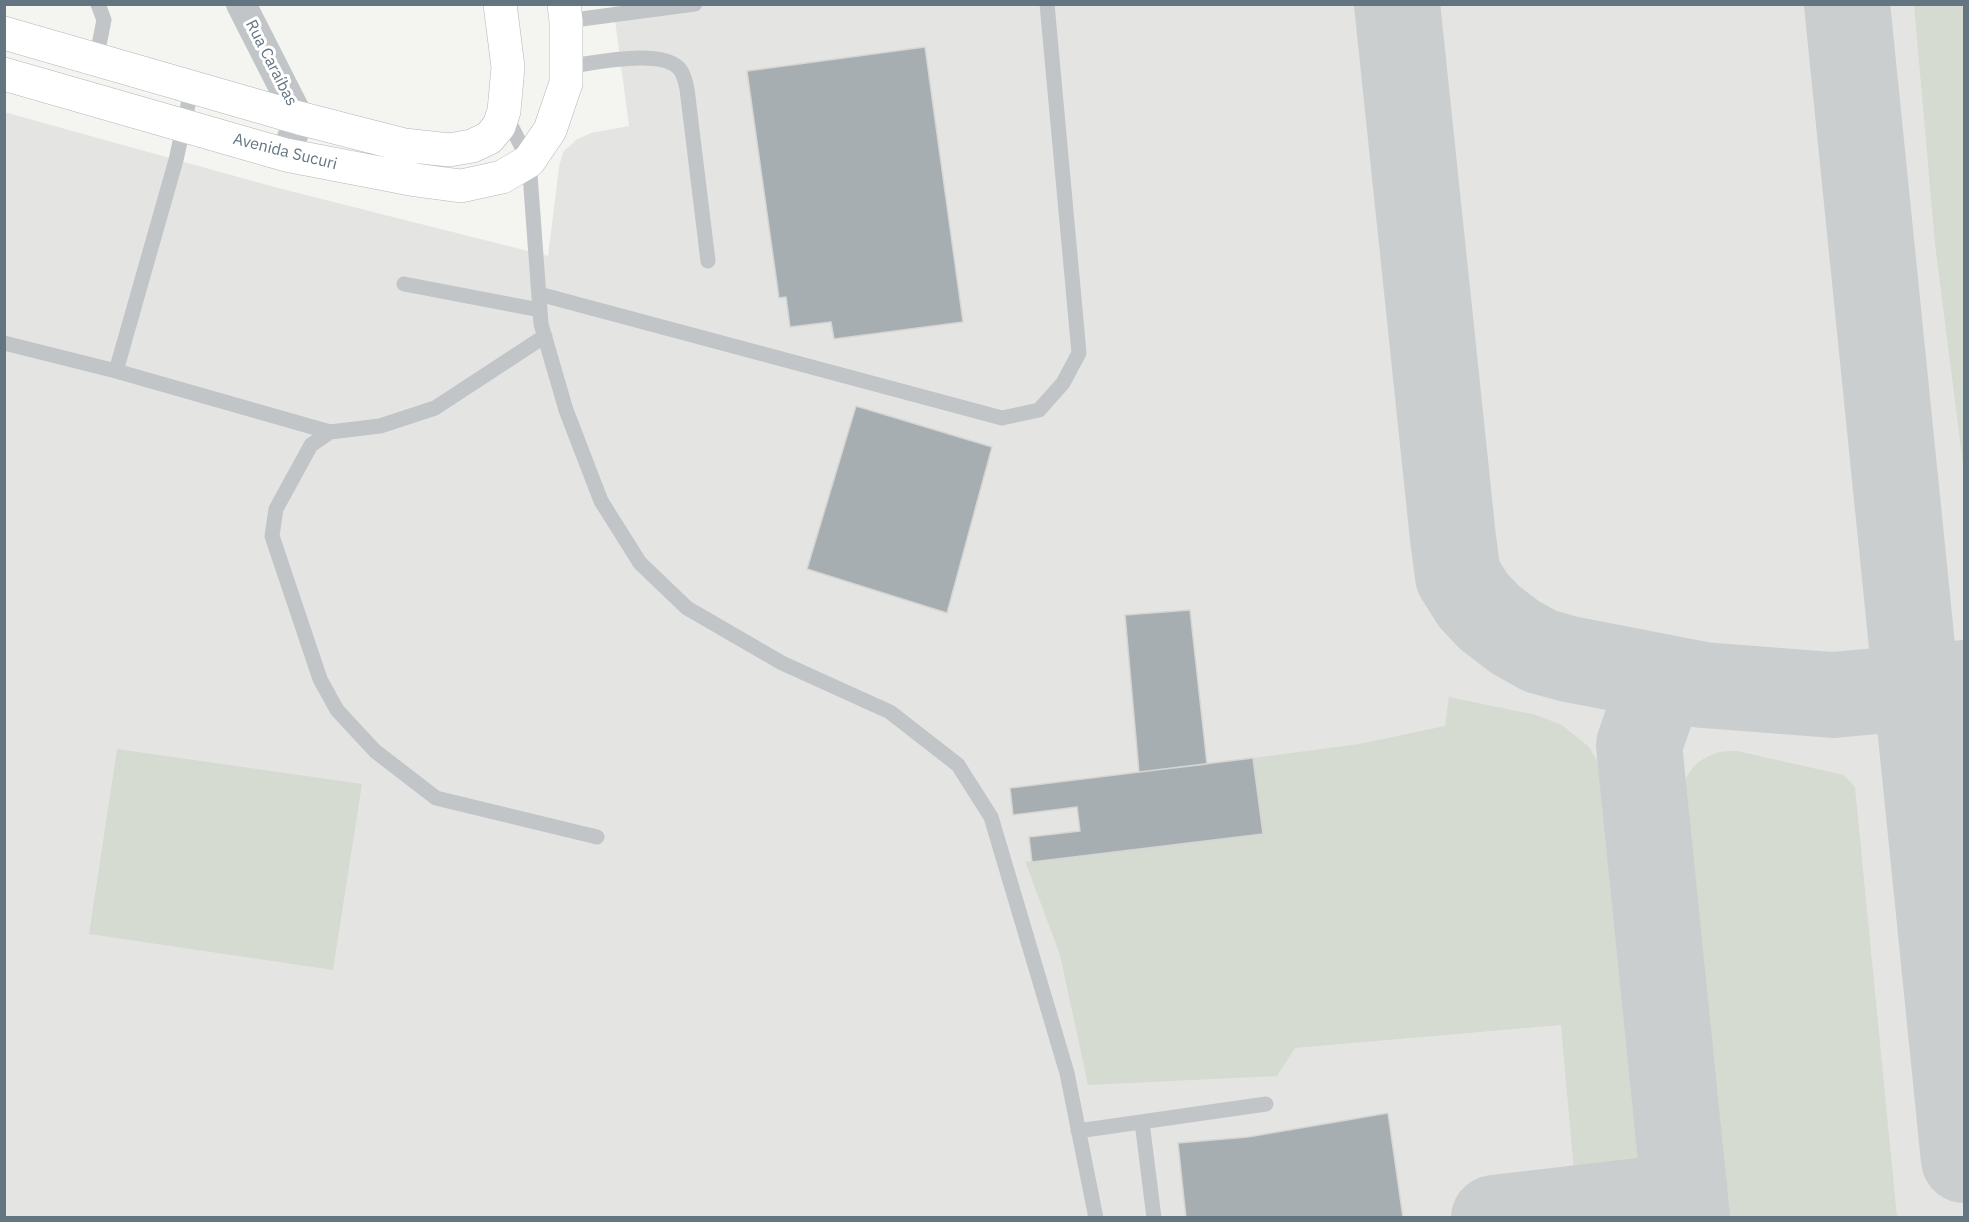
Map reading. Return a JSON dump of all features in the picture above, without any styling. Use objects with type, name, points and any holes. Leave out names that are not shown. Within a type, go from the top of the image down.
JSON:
[{"type":"main road","points":[[10,35],[299,118],[404,145],[450,150],[472,146],[489,138],[499,126],[504,111],[508,68],[500,4]]},
{"type":"main road","name":"Avenida Sucuri","points":[[5,78],[184,125],[286,155],[416,180],[461,186],[502,177],[529,161],[550,130],[566,83],[565,13]]},
{"type":"street","name":"Rua Caraíbas","points":[[241,4],[299,118],[286,155]]},
{"type":"lane","points":[[96,60],[104,20],[98,4]]},
{"type":"lane","points":[[565,13],[695,4]]},
{"type":"lane","points":[[404,284],[539,302],[1002,418],[1039,410],[1063,383],[1079,353],[1047,4]]},
{"type":"lane","points":[[5,78],[10,35]]},
{"type":"lane","points":[[566,67],[621,58],[664,60],[681,70],[687,89],[708,261]]},
{"type":"lane","points":[[116,371],[176,160],[192,87]]},
{"type":"lane","points":[[504,111],[529,161],[541,324],[566,410],[601,501],[640,563],[687,608],[782,663],[890,712],[958,765],[990,817],[1067,1073],[1096,1218]]},
{"type":"lane","points":[[4,344],[116,371],[330,432],[380,426],[435,408],[545,336]]},
{"type":"lane","points":[[330,432],[311,445],[276,509],[272,536],[320,679],[337,710],[375,751],[436,798],[597,837]]},
{"type":"lane","points":[[1078,1131],[1266,1104]]},
{"type":"lane","points":[[1142,1122],[1154,1218]]},
{"type":"shaded area","points":[[613,5],[1964,5],[1964,1217],[5,1217],[4,112],[278,188],[548,256],[559,167],[563,152],[576,140],[591,133],[629,126]]},
{"type":"shaded area","points":[[1914,5],[1964,5],[1964,472],[1935,244]]},
{"type":"shaded area","points":[[1449,697],[1536,715],[1562,725],[1589,747],[1607,778],[1614,818],[1646,1158],[1633,1173],[1621,1181],[1575,1184],[1561,1025],[1295,1048],[1277,1076],[1088,1085],[1060,955],[1025,861],[1263,834],[1253,758],[1359,744],[1445,726]]},
{"type":"shaded area","points":[[117,749],[362,784],[333,970],[89,934]]},
{"type":"shaded area","points":[[1737,751],[1844,775],[1855,787],[1897,1217],[1713,1217],[1678,841],[1678,814],[1682,788],[1694,766],[1719,752]]},
{"type":"building","points":[[925,47],[963,322],[834,339],[831,322],[790,327],[786,297],[779,298],[747,71]]},
{"type":"building","points":[[856,406],[992,447],[947,613],[807,569]]},
{"type":"building","points":[[1190,610],[1207,764],[1139,772],[1125,615]]},
{"type":"building","points":[[1253,758],[1263,834],[1032,862],[1029,837],[1080,831],[1077,807],[1013,815],[1010,788]]},
{"type":"building","points":[[1388,1113],[1403,1218],[1186,1218],[1178,1143],[1248,1137]]},
{"type":"taxiway","points":[[1397,4],[1453,538],[1458,576],[1473,600],[1489,617],[1515,637],[1540,651],[1569,659],[1703,685],[1833,695],[1964,683]]},
{"type":"taxiway","points":[[1847,4],[1964,1160]]},
{"type":"taxiway","points":[[1663,677],[1639,745],[1687,1218]]},
{"type":"taxiway","points":[[1494,1218],[1666,1198],[1676,1193],[1684,1184]]}]
